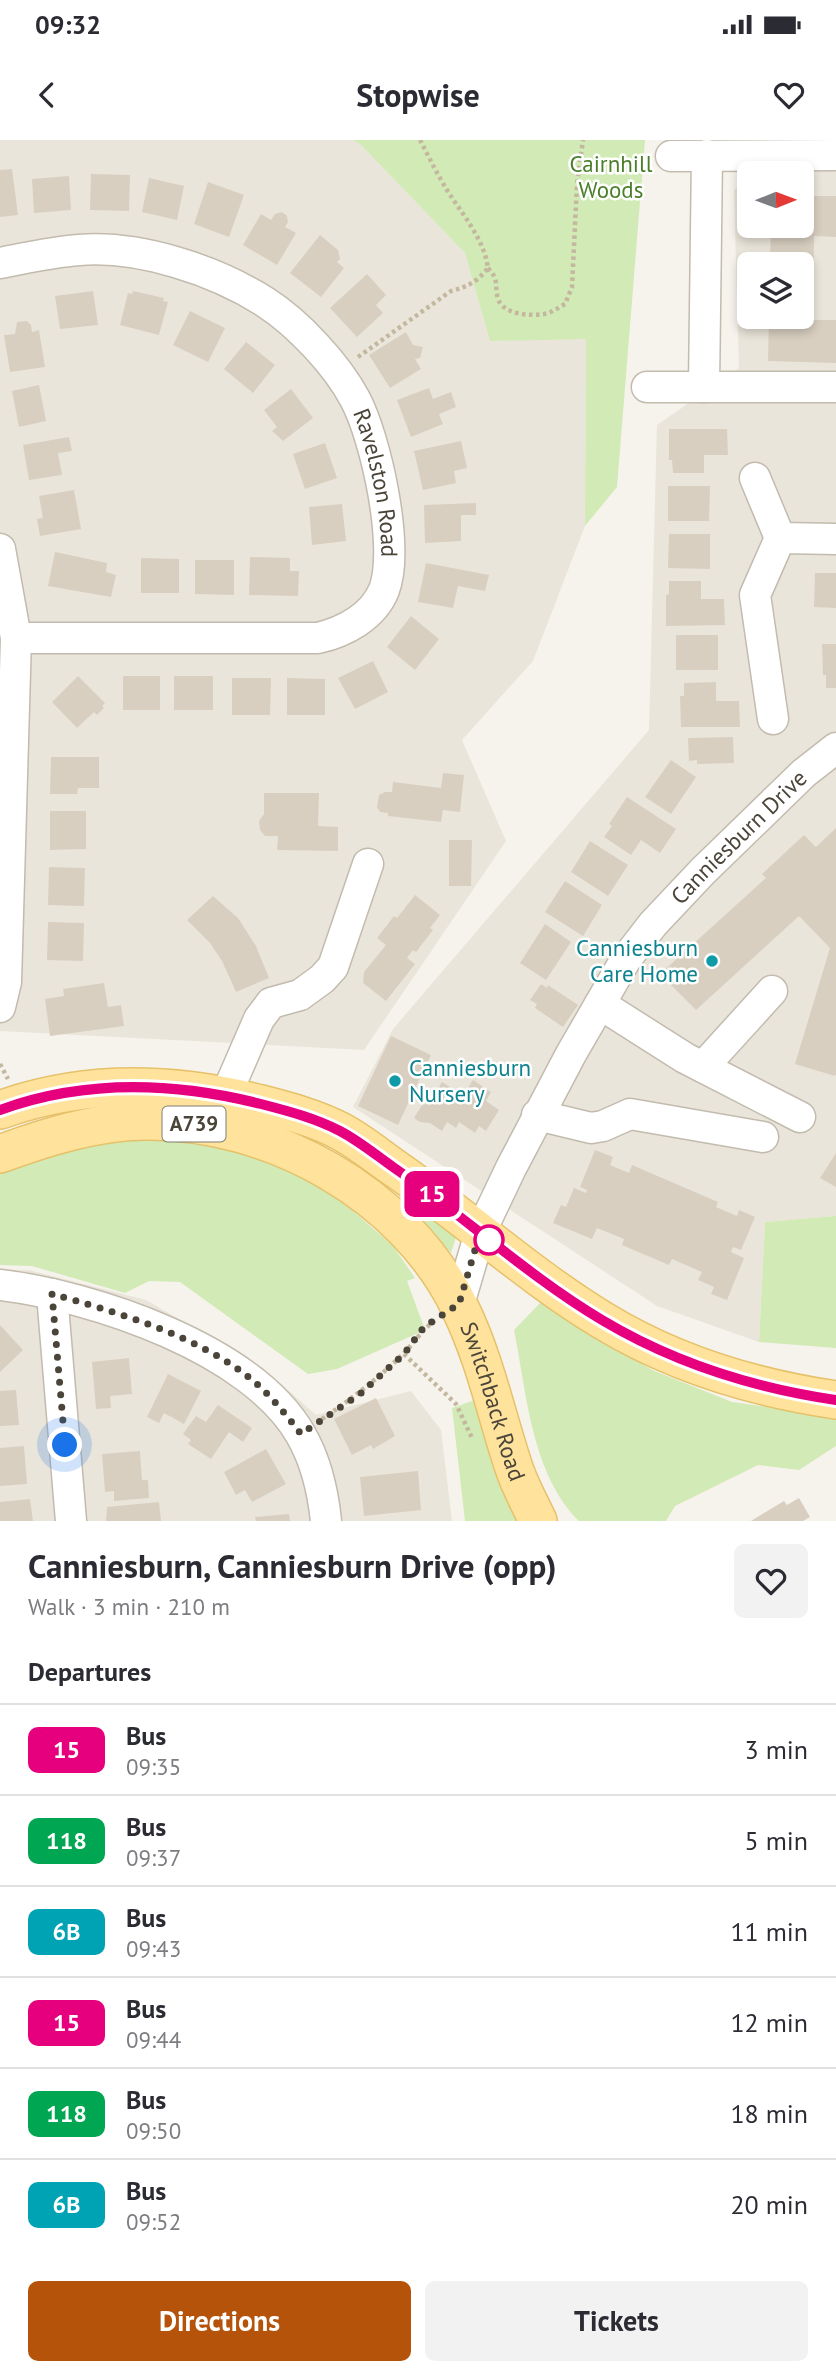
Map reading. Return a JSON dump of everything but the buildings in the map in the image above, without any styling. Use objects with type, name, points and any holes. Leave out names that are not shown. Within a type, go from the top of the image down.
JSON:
[{"type":"main road","name":"A739","points":[[0,1110],[20,1102],[79,1090],[137,1086],[181,1088],[226,1095],[303,1114],[342,1132],[433,1194],[552,1287],[601,1320],[646,1345],[682,1361],[744,1381],[836,1400]]},
{"type":"main road","name":"Switchback Road","points":[[0,1154],[86,1127],[142,1121],[182,1122],[221,1128],[296,1153],[324,1168],[374,1202],[411,1238],[459,1304],[489,1379],[515,1471],[538,1521]]},
{"type":"street","points":[[704,387],[707,155]]},
{"type":"street","points":[[671,156],[836,155]]},
{"type":"street","name":"Ravelston Road","points":[[0,263],[80,250],[133,252],[177,263],[221,279],[266,303],[301,332],[337,372],[355,399],[371,435],[382,481],[389,553],[388,578],[383,593],[374,606],[348,628],[326,636],[16,638]]},
{"type":"street","points":[[647,387],[836,387]]},
{"type":"street","points":[[755,478],[780,538],[755,595],[773,719]]},
{"type":"street","points":[[780,538],[836,539]]},
{"type":"street","points":[[0,549],[16,638],[6,982],[0,1007]]},
{"type":"street","name":"Canniesburn Drive","points":[[459,1304],[480,1233],[537,1115],[626,959],[653,924],[703,871],[804,773],[836,748]]},
{"type":"street","points":[[182,1122],[226,1095],[259,1019],[271,1003],[300,995],[333,967],[368,864]]},
{"type":"street","points":[[703,1067],[772,991]]},
{"type":"street","points":[[600,1004],[685,1058],[800,1117]]},
{"type":"street","points":[[537,1115],[591,1128],[603,1126],[629,1114],[764,1137]]},
{"type":"street","points":[[0,1285],[52,1294],[118,1314],[163,1331],[244,1374],[260,1387],[301,1434],[319,1480],[326,1521]]},
{"type":"street","points":[[52,1294],[71,1521]]},
{"type":"path","points":[[420,140],[443,184],[477,237],[488,268],[495,276],[498,299],[502,306],[515,314],[543,314],[565,304],[572,287],[577,184],[583,140]]},
{"type":"path","points":[[356,359],[451,291],[467,287],[479,280],[488,268]]},
{"type":"path","points":[[301,1434],[360,1394],[404,1354],[424,1327],[459,1304]]},
{"type":"path","points":[[404,1354],[456,1404],[472,1439]]},
{"type":"shaded area","points":[[0,140],[352,140],[360,144],[465,253],[490,341],[586,338],[585,526],[533,661],[462,740],[506,841],[364,1050],[0,1031]]},
{"type":"shaded area","points":[[811,140],[836,140],[836,1216],[765,1222],[759,1342],[657,1306],[353,1107],[393,1029],[649,730],[657,425],[739,368],[738,329],[814,329],[814,252],[737,252],[737,297],[734,190],[737,188],[737,238],[814,238],[814,161],[778,161]]},
{"type":"shaded area","points":[[29,1270],[146,1300],[262,1367],[316,1415],[411,1391],[441,1430],[452,1521],[0,1521],[0,1271]]},
{"type":"green space","name":"Cairnhill Woods","points":[[352,140],[645,140],[617,487],[585,526],[586,339],[490,341],[465,253],[360,144]]},
{"type":"green space","points":[[161,1133],[228,1142],[304,1172],[355,1205],[352,1210],[393,1246],[415,1278],[407,1281],[425,1330],[337,1369],[308,1374],[180,1282],[149,1281],[125,1293],[32,1266],[0,1265],[0,1171],[87,1139]]},
{"type":"green space","points":[[392,1198],[423,1219],[429,1210],[457,1234],[451,1253]]},
{"type":"green space","points":[[836,1216],[836,1348],[759,1342],[765,1222]]},
{"type":"green space","points":[[542,1301],[652,1370],[732,1402],[836,1417],[836,1446],[799,1470],[758,1465],[675,1506],[666,1521],[579,1521],[550,1480],[541,1456],[533,1432],[514,1330]]},
{"type":"green space","points":[[475,1400],[522,1521],[465,1521],[452,1408]]},
{"type":"bus line","name":"15","points":[[0,1110],[20,1102],[79,1090],[137,1086],[181,1088],[226,1095],[303,1114],[342,1132],[433,1194],[552,1287],[601,1320],[646,1345],[682,1361],[744,1381],[836,1400]]},
{"type":"place","name":"Canniesburn Care Home","points":[[712,961]]},
{"type":"place","name":"Canniesburn Nursery","points":[[395,1081]]},
{"type":"route","points":[[65,1445],[52,1294],[118,1314],[194,1345],[244,1374],[260,1387],[301,1434],[360,1394],[404,1354],[424,1327],[459,1304],[480,1233],[489,1240]]}]
